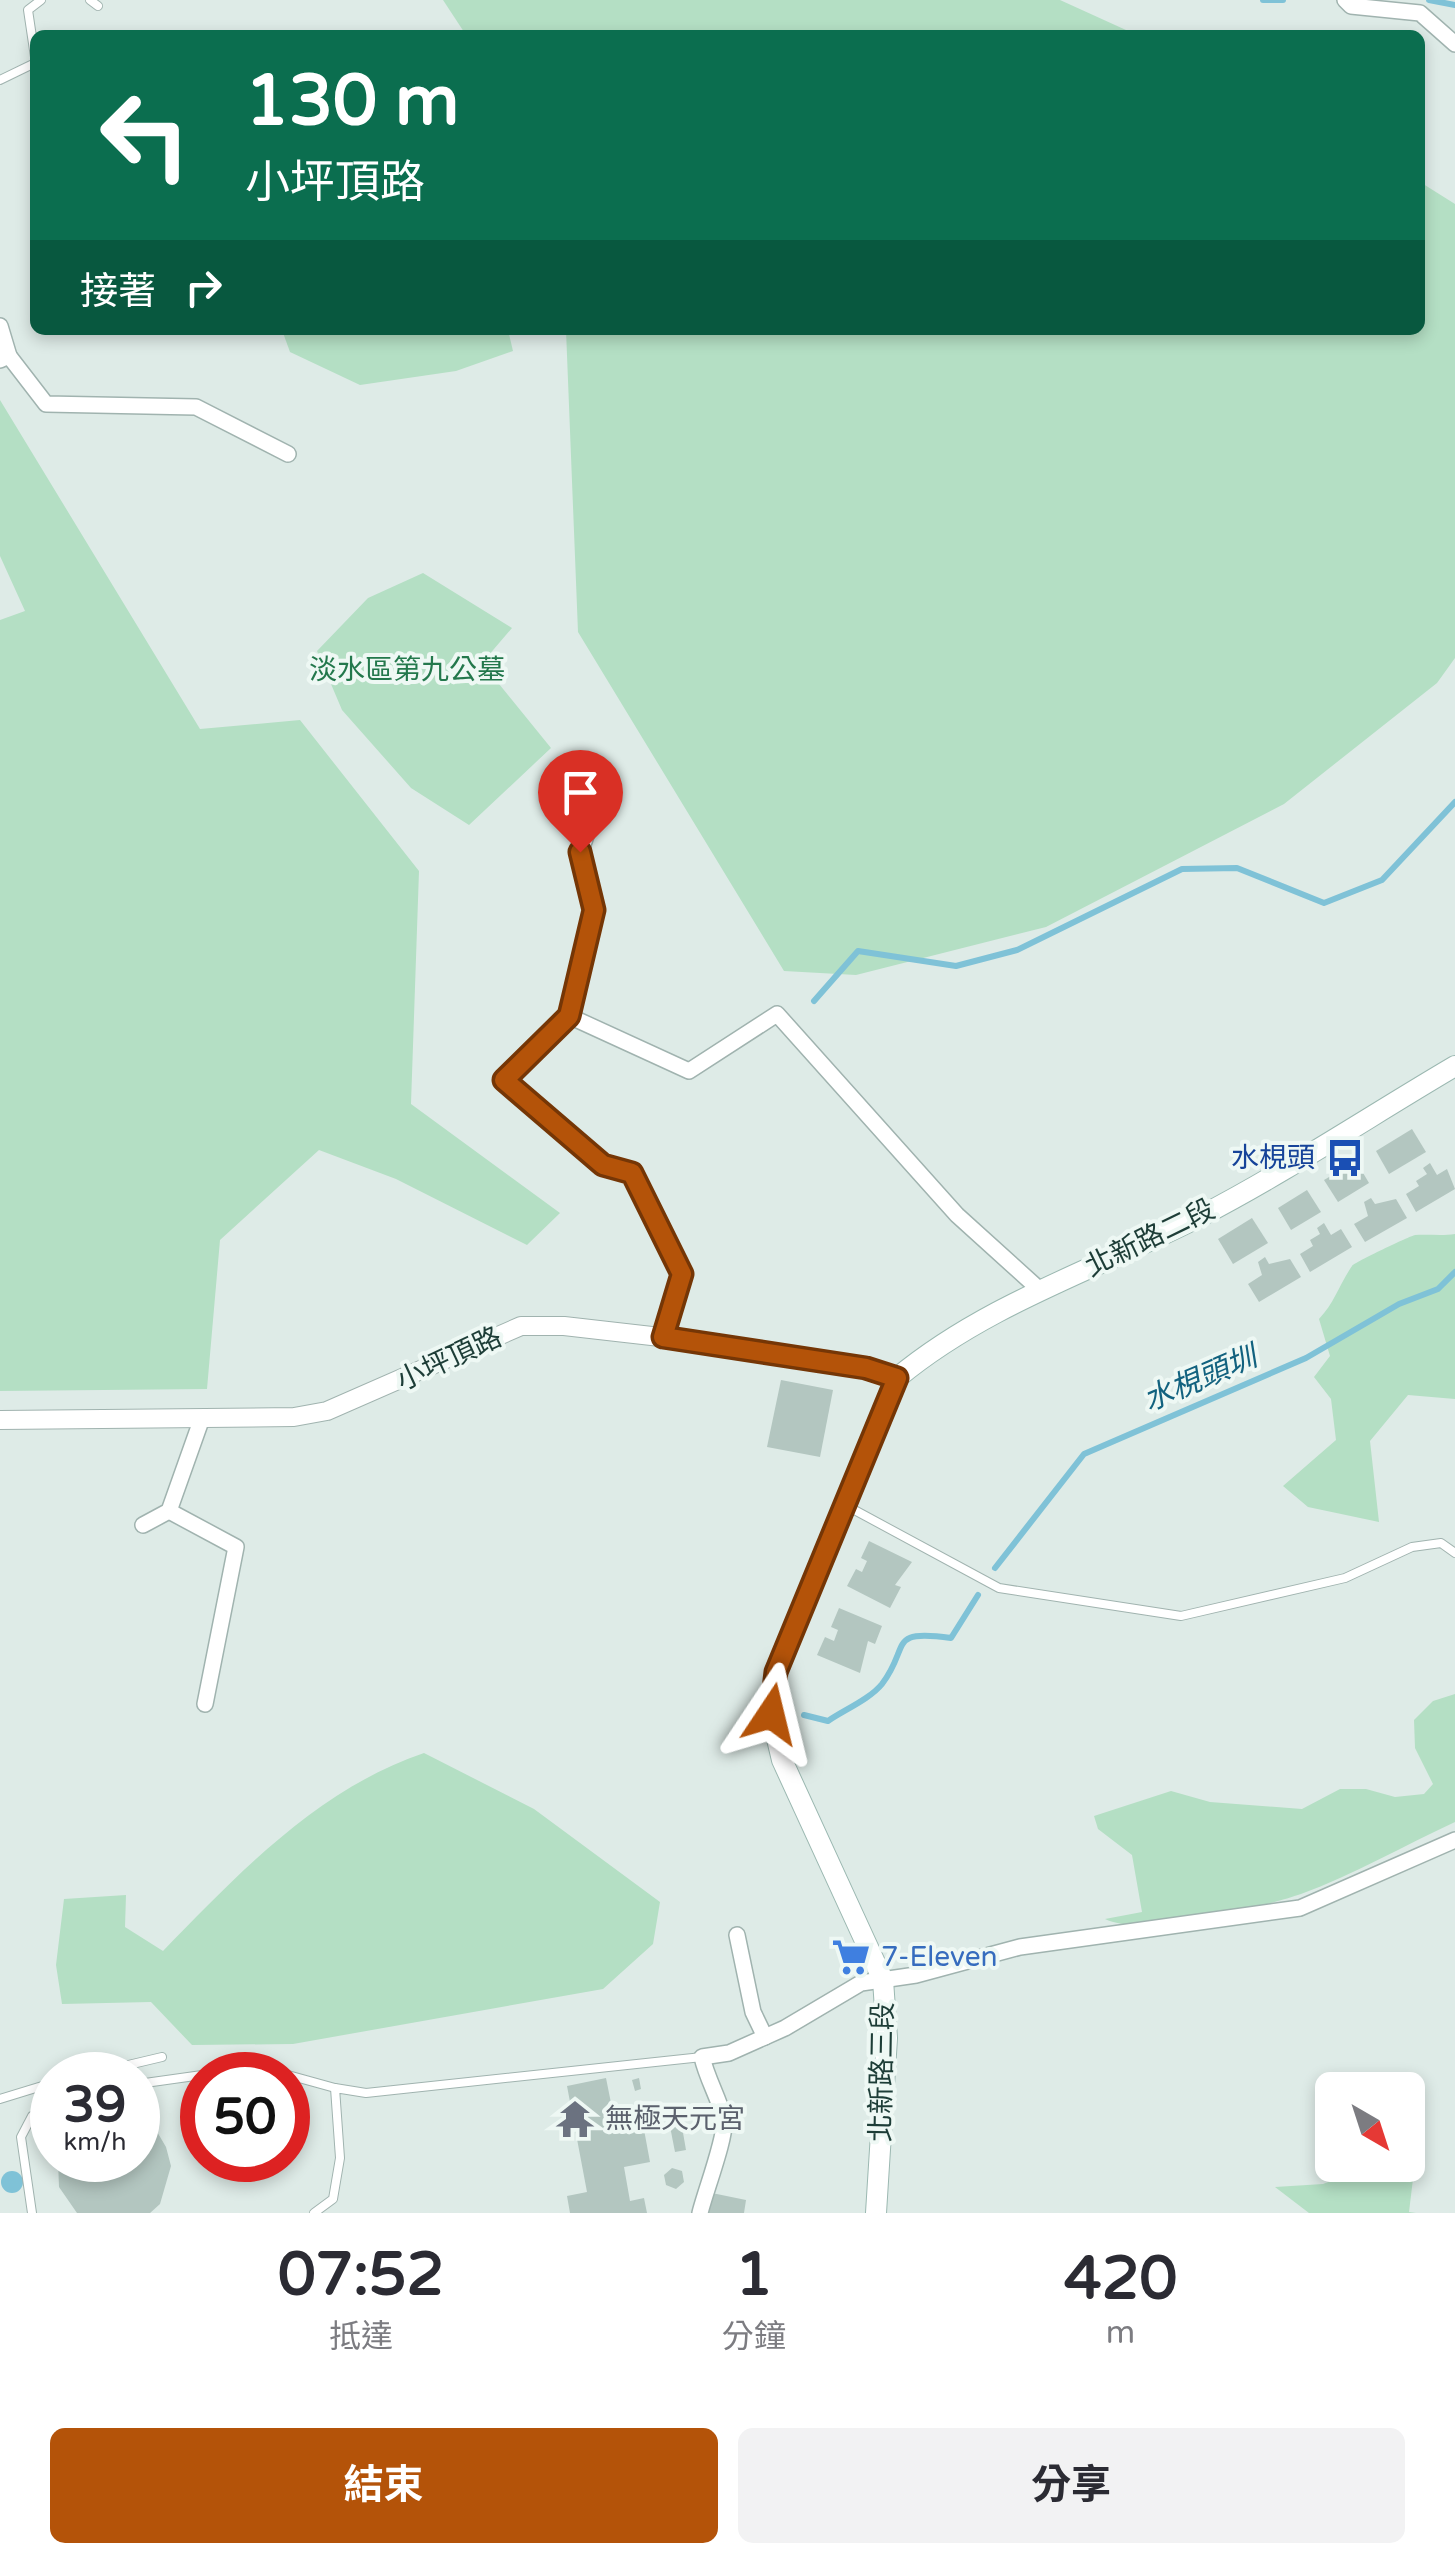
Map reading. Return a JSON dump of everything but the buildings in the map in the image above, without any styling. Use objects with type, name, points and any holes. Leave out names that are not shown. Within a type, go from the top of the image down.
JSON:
[{"type":"main road","name":"北新路二段","points":[[897,1378],[937,1345],[1041,1290],[1200,1216],[1455,1066]]},
{"type":"main road","name":"北新路三段","points":[[876,2213],[887,2038],[883,1980],[782,1760],[771,1714],[776,1672],[897,1378]]},
{"type":"street","points":[[1345,0],[1351,6],[1420,13],[1455,44]]},
{"type":"street","points":[[0,326],[4,358],[46,404],[196,407],[288,454]]},
{"type":"street","points":[[594,814],[580,852],[594,910],[569,1016],[504,1080],[603,1165],[632,1173],[682,1274],[663,1337]]},
{"type":"street","points":[[569,1016],[689,1072],[777,1014],[957,1215],[1041,1290]]},
{"type":"street","name":"小坪頂路","points":[[0,1420],[294,1417],[327,1411],[520,1326],[564,1326],[663,1337],[866,1368],[897,1378]]},
{"type":"street","points":[[143,1526],[169,1511],[202,1418]]},
{"type":"street","points":[[169,1511],[236,1547],[205,1704]]},
{"type":"street","points":[[700,2213],[724,2134],[724,2117],[708,2084],[702,2058],[729,2053],[765,2037],[861,1983],[1020,1946],[1300,1908],[1455,1840]]},
{"type":"street","points":[[738,1934],[753,2012],[765,2037]]},
{"type":"lane","points":[[31,30],[28,10],[41,0]]},
{"type":"lane","points":[[0,80],[30,63]]},
{"type":"lane","points":[[843,1504],[1000,1588],[1181,1616],[1345,1578],[1412,1546],[1441,1543],[1455,1553]]},
{"type":"lane","points":[[310,2081],[366,2093],[702,2058]]},
{"type":"lane","points":[[314,2213],[333,2200],[340,2158],[335,2088]]},
{"type":"lane","points":[[0,2099],[30,2090]]},
{"type":"lane","points":[[30,2120],[21,2137],[32,2213]]},
{"type":"green space","points":[[443,0],[1060,0],[1126,30],[463,30]]},
{"type":"green space","points":[[1425,185],[1455,204],[1455,658],[1437,683],[1284,804],[1046,927],[856,975],[784,971],[578,632],[566,335],[1425,335]]},
{"type":"green space","points":[[284,335],[509,335],[513,351],[456,371],[360,385],[290,352]]},
{"type":"green space","points":[[0,400],[200,729],[300,720],[419,871],[411,1104],[560,1213],[527,1245],[396,1179],[319,1150],[220,1240],[207,1389],[0,1391],[0,620],[25,611],[0,556]]},
{"type":"green space","name":"淡水區第九公墓","points":[[423,573],[512,628],[482,663],[551,748],[469,825],[411,788],[342,710],[317,651],[368,598]]},
{"type":"green space","points":[[1455,1234],[1455,1399],[1408,1395],[1370,1441],[1379,1522],[1308,1507],[1283,1486],[1336,1440],[1331,1399],[1314,1377],[1330,1356],[1319,1319],[1355,1264],[1415,1235]]},
{"type":"green space","points":[[1455,1694],[1455,1822],[1340,1878],[1282,1900],[1173,1923],[1123,1924],[1105,1919],[1142,1912],[1132,1855],[1098,1829],[1094,1816],[1171,1791],[1210,1802],[1302,1809],[1340,1789],[1366,1789],[1395,1797],[1424,1794],[1433,1784],[1415,1748],[1414,1720],[1433,1701]]},
{"type":"green space","points":[[424,1753],[534,1809],[660,1902],[653,1944],[603,1989],[293,2044],[192,2045],[151,2002],[62,2004],[56,1965],[64,1899],[126,1895],[125,1927],[163,1951],[282,1836],[349,1788]]},
{"type":"green space","points":[[1413,2182],[1409,2212],[1416,2213],[1309,2213],[1275,2187]]},
{"type":"water","points":[[8,2171],[16,2171],[23,2182],[16,2193],[8,2193],[1,2186],[1,2178]]},
{"type":"waterway","points":[[1263,0],[1283,0]]},
{"type":"waterway","points":[[1429,0],[1455,5]]},
{"type":"waterway","points":[[814,1001],[858,951],[956,966],[1017,950],[1182,869],[1237,868],[1324,903],[1382,880],[1455,802]]},
{"type":"waterway","name":"水梘頭圳","points":[[995,1568],[1084,1454],[1306,1358],[1399,1304],[1438,1289],[1455,1272]]},
{"type":"waterway","name":"水梘頭圳","points":[[804,1715],[828,1721],[864,1699],[882,1684],[903,1643],[917,1636],[951,1638],[978,1595]]},
{"type":"place","name":"水梘頭","points":[[1345,1158]]},
{"type":"place","name":"7-Eleven","points":[[851,1957]]},
{"type":"place","name":"無極天元宮","points":[[575,2119]]},
{"type":"route","points":[[580,852],[594,910],[569,1016],[504,1080],[603,1165],[632,1173],[682,1274],[663,1337],[866,1368],[897,1378],[776,1672],[771,1714]]}]
